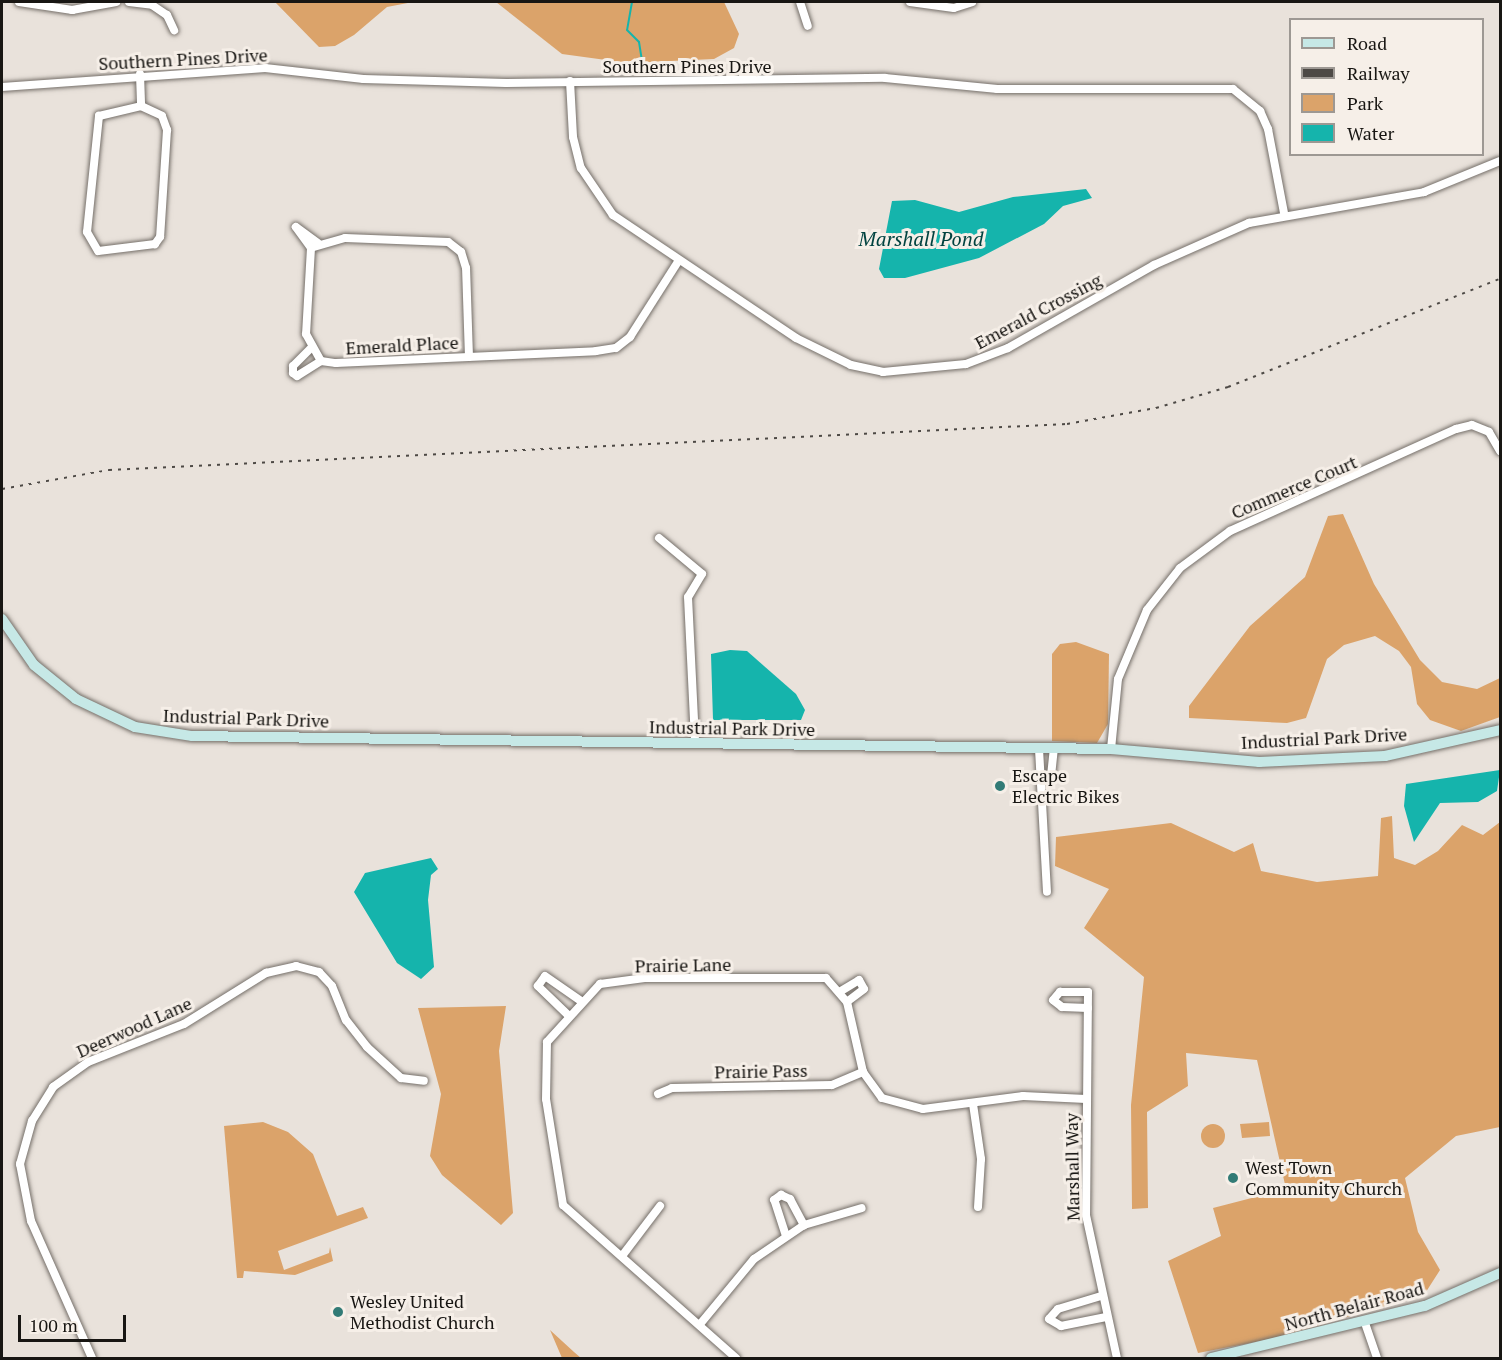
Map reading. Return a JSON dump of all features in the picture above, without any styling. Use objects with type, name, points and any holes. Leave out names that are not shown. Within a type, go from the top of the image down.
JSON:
[{"type":"street","points":[[19,2],[72,10],[116,2]]},
{"type":"street","points":[[129,2],[152,5],[167,15],[174,30]]},
{"type":"street","points":[[800,2],[808,26]]},
{"type":"street","points":[[910,2],[954,9],[972,2]]},
{"type":"street","name":"Southern Pines Drive","points":[[2,87],[140,74],[265,68],[363,79],[570,81],[885,78],[997,89],[1233,89],[1260,111],[1268,129],[1284,213]]},
{"type":"street","points":[[140,74],[141,106]]},
{"type":"street","name":"Emerald Crossing","points":[[570,81],[573,137],[593,192],[613,215],[821,352],[883,372],[926,372],[1008,348],[1194,245],[1284,213],[1424,192],[1500,161]]},
{"type":"street","points":[[141,106],[162,116],[166,130],[160,237],[154,244],[98,251],[87,232],[99,116],[141,106]]},
{"type":"street","name":"Emerald Place","points":[[469,357],[466,268],[461,252],[448,242],[345,238],[315,245],[306,315],[310,349],[321,361],[469,357],[616,348],[630,337],[679,260]]},
{"type":"street","points":[[310,349],[293,366],[293,373],[297,376],[321,361]]},
{"type":"street","name":"Commerce Court","points":[[1112,749],[1118,679],[1147,610],[1180,568],[1230,531],[1455,429],[1472,425],[1489,432],[1500,451]]},
{"type":"street","points":[[659,537],[702,574],[688,597],[695,742]]},
{"type":"street","name":"Industrial Park Drive","points":[[2,619],[30,660],[58,687],[117,720],[160,733],[486,743],[695,742],[1112,749],[1259,762],[1385,756],[1500,730]]},
{"type":"street","points":[[1039,749],[1045,780],[1047,892]]},
{"type":"street","points":[[1045,780],[1051,776],[1054,749]]},
{"type":"street","name":"Deerwood Lane","points":[[92,1359],[31,1221],[20,1164],[32,1121],[53,1087],[88,1062],[184,1024],[266,973],[296,966],[319,972],[332,986],[346,1020],[367,1047],[401,1078],[424,1082]]},
{"type":"street","points":[[568,1015],[538,986],[545,976],[581,1001]]},
{"type":"street","name":"Prairie Lane","points":[[736,1359],[701,1323],[573,1218],[557,1189],[546,1099],[547,1042],[568,1015],[600,984],[645,978],[826,978],[842,991]]},
{"type":"street","points":[[848,1002],[864,989],[859,980],[842,991],[848,1002],[863,1072],[882,1098],[923,1109],[1023,1096],[1086,1099]]},
{"type":"street","name":"Marshall Way","points":[[1088,1008],[1086,1215],[1101,1296],[1118,1359]]},
{"type":"street","name":"Prairie Pass","points":[[658,1094],[672,1088],[832,1085],[863,1072]]},
{"type":"street","points":[[973,1104],[981,1159],[978,1207]]},
{"type":"street","points":[[786,1236],[774,1200],[781,1195],[790,1199],[804,1225]]},
{"type":"street","points":[[622,1256],[660,1206]]},
{"type":"street","points":[[701,1323],[754,1259],[786,1236],[804,1225],[862,1208]]},
{"type":"street","name":"North Belair Road","points":[[1211,1359],[1365,1323],[1435,1302],[1500,1273]]},
{"type":"street","points":[[1101,1296],[1058,1309],[1049,1319],[1061,1326],[1106,1317]]},
{"type":"street","points":[[1365,1323],[1377,1359]]},
{"type":"green space","points":[[275,2],[413,2],[387,7],[354,35],[335,46],[319,47]]},
{"type":"green space","points":[[496,2],[724,2],[739,34],[734,48],[714,59],[628,63],[562,54]]},
{"type":"green space","points":[[1343,514],[1374,584],[1420,660],[1442,682],[1477,689],[1500,678],[1500,717],[1461,731],[1430,720],[1417,704],[1411,667],[1399,651],[1375,636],[1344,645],[1327,659],[1306,718],[1287,723],[1189,718],[1189,706],[1250,626],[1305,577],[1328,516]]},
{"type":"green space","points":[[1076,642],[1109,654],[1108,724],[1097,743],[1052,741],[1052,654],[1060,644]]},
{"type":"green space","points":[[1392,816],[1394,858],[1415,865],[1438,851],[1462,825],[1483,835],[1500,822],[1500,1127],[1456,1136],[1405,1178],[1418,1232],[1440,1270],[1424,1295],[1271,1339],[1198,1353],[1168,1261],[1221,1236],[1213,1208],[1286,1189],[1257,1060],[1186,1053],[1188,1086],[1147,1112],[1148,1208],[1132,1209],[1131,1105],[1144,977],[1084,928],[1109,889],[1055,866],[1056,837],[1171,823],[1234,852],[1253,843],[1261,871],[1317,882],[1378,876],[1381,818]]},
{"type":"green space","points":[[506,1006],[499,1051],[513,1213],[501,1225],[442,1175],[430,1156],[441,1094],[418,1008]]},
{"type":"green space","points":[[263,1122],[288,1132],[313,1154],[337,1216],[363,1207],[368,1218],[278,1251],[284,1270],[329,1253],[330,1247],[333,1261],[295,1275],[244,1271],[243,1278],[237,1278],[224,1126]]},
{"type":"green space","points":[[1269,1122],[1270,1136],[1242,1138],[1240,1124]]},
{"type":"green space","points":[[1213,1124],[1222,1127],[1225,1136],[1222,1145],[1213,1148],[1204,1145],[1201,1136],[1204,1127]]},
{"type":"green space","points":[[550,1330],[574,1352],[581,1358],[562,1358]]},
{"type":"water","name":"Marshall Pond","points":[[1086,189],[1092,198],[1063,206],[1044,224],[979,258],[905,278],[884,278],[879,269],[892,201],[915,200],[959,212],[1013,197]]},
{"type":"water","points":[[730,650],[747,651],[796,694],[805,710],[801,720],[713,720],[711,654]]},
{"type":"water","points":[[1500,770],[1497,791],[1478,802],[1440,803],[1414,842],[1404,806],[1406,784]]},
{"type":"water","points":[[431,858],[438,869],[431,875],[428,900],[434,967],[421,979],[397,963],[354,892],[365,873]]},
{"type":"waterway","points":[[632,2],[627,30],[639,42],[644,72]]},
{"type":"railway","points":[[2,489],[109,470],[1067,424],[1156,408],[1228,387],[1500,279]]},
{"type":"place","name":"Escape Electric Bikes","points":[[1000,786]]},
{"type":"place","name":"West Town Community Church","points":[[1233,1178]]},
{"type":"place","name":"Wesley United Methodist Church","points":[[338,1312]]}]
